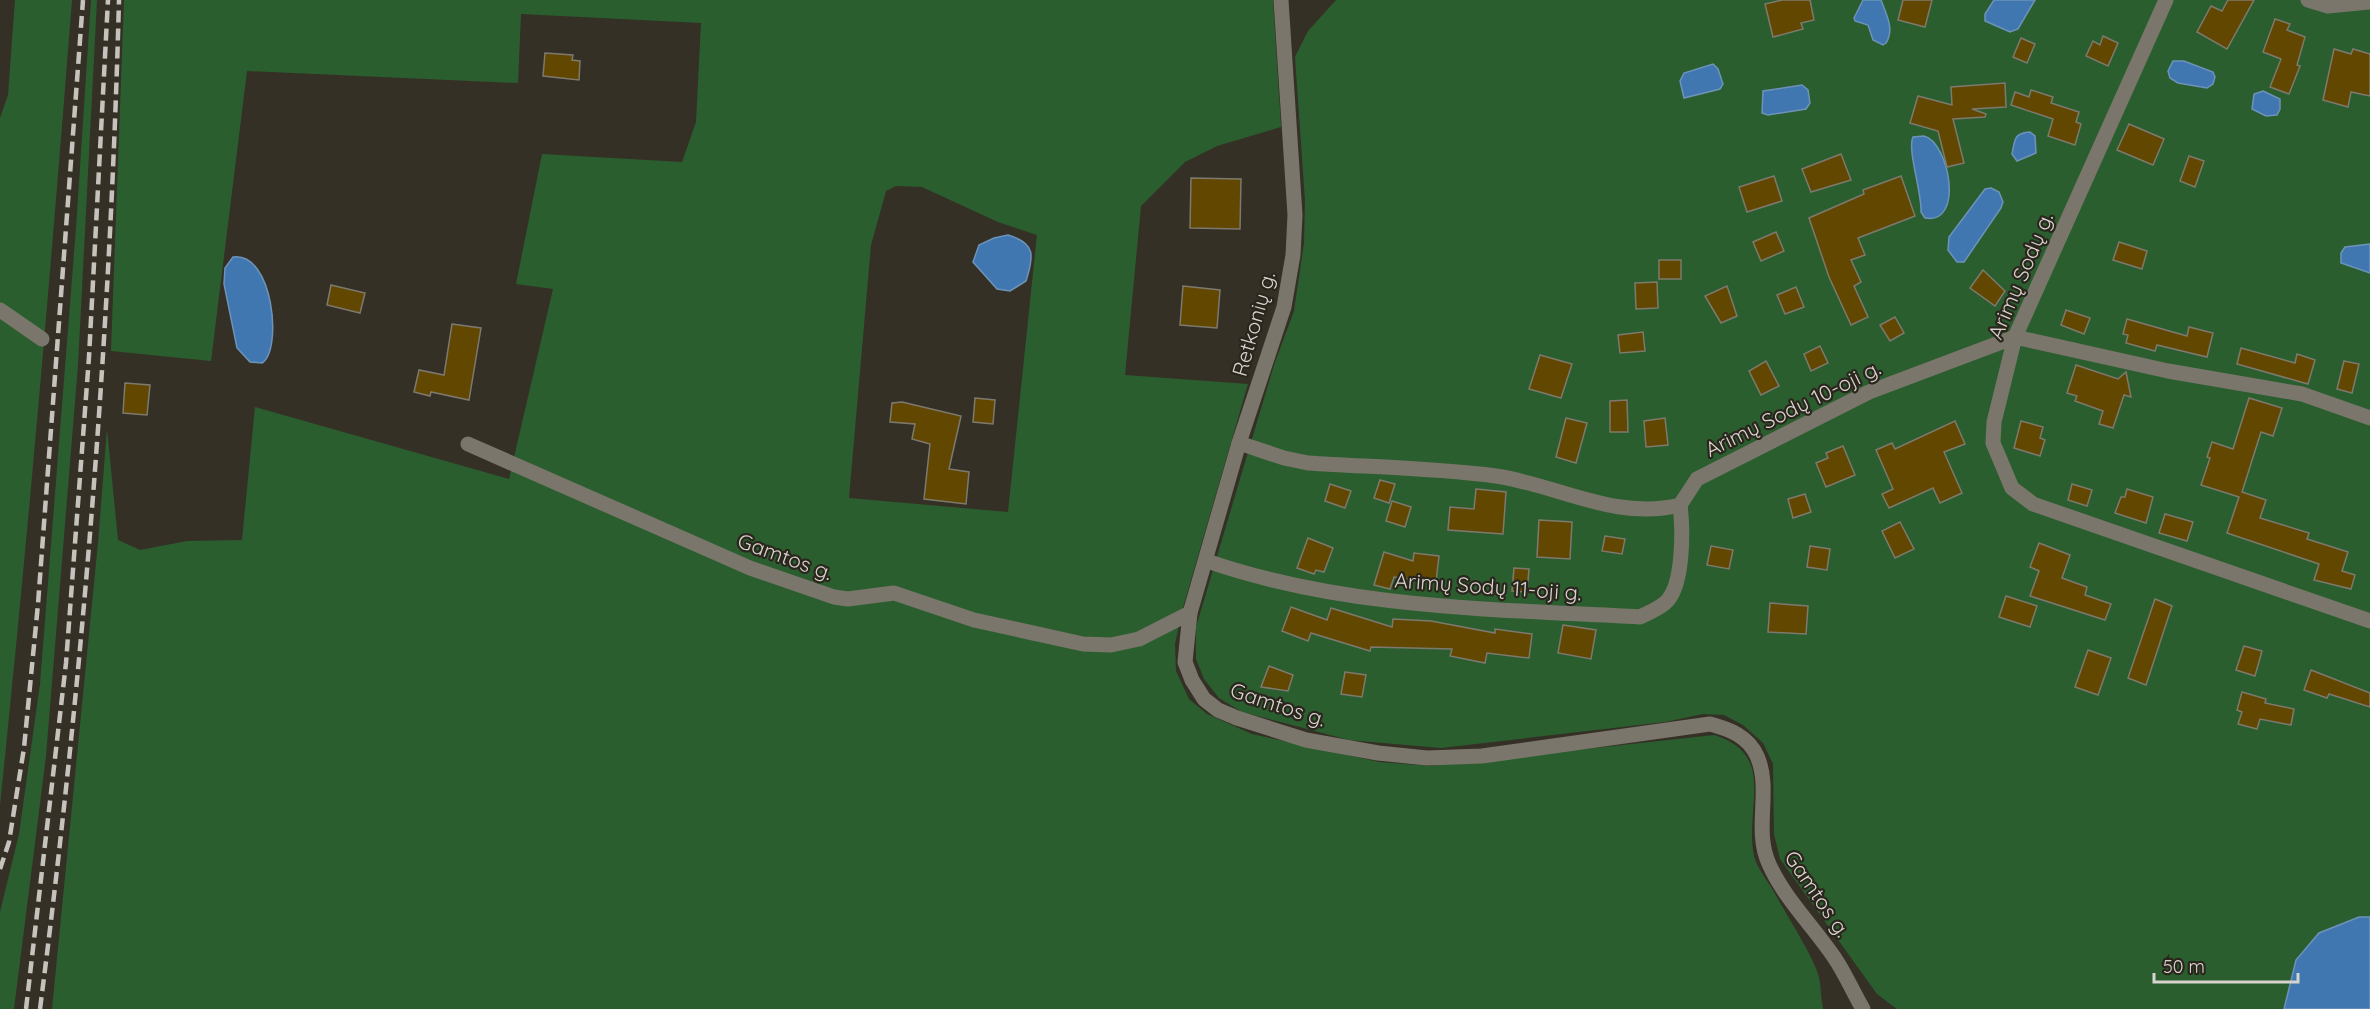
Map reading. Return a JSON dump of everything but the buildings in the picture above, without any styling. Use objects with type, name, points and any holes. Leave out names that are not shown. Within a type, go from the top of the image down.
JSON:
[{"type":"street","name":"Retkonių g.","points":[[1190,613],[1207,561],[1239,443],[1284,307],[1293,255],[1295,215],[1281,0]]},
{"type":"street","name":"Arimų Sodų g.","points":[[2166,0],[2015,337],[1994,422],[1993,443],[2012,488],[2032,504],[2370,621]]},
{"type":"street","points":[[2308,0],[2328,6],[2370,2]]},
{"type":"street","points":[[0,310],[42,339]]},
{"type":"street","points":[[2015,337],[2168,371],[2302,394],[2370,418]]},
{"type":"street","name":"Arimų Sodų 10-oji g.","points":[[1680,505],[1697,479],[1869,392],[2015,337]]},
{"type":"street","points":[[1239,443],[1284,458],[1308,463],[1497,476],[1621,509],[1661,510],[1680,505]]},
{"type":"street","name":"Gamtos g.","points":[[468,444],[750,568],[834,597],[848,599],[894,593],[974,620],[1083,644],[1102,645],[1139,639],[1190,613]]},
{"type":"street","name":"Arimų Sodų 11-oji g.","points":[[1207,561],[1254,577],[1396,603],[1640,617],[1666,603],[1677,587],[1682,527],[1680,505]]},
{"type":"street","name":"Gamtos g.","points":[[1190,613],[1185,662],[1192,680],[1204,699],[1218,710],[1237,718],[1306,740],[1378,753],[1449,757],[1482,756],[1710,724],[1727,729],[1745,739],[1757,756],[1763,781],[1761,833],[1768,863],[1836,959],[1863,1009]]},
{"type":"green space","points":[[15,0],[72,0],[39,403],[0,805],[0,118],[8,95]]},
{"type":"green space","points":[[91,0],[97,0],[78,365],[46,756],[14,1009],[0,1009],[0,912],[19,834],[40,684],[76,228]]},
{"type":"green space","points":[[124,0],[1273,0],[1281,127],[1217,146],[1185,162],[1141,206],[1125,375],[1248,384],[1182,611],[1175,644],[1176,671],[1189,699],[1207,714],[1252,734],[1379,762],[1430,766],[1714,735],[1734,744],[1746,755],[1752,769],[1754,785],[1752,838],[1755,861],[1816,968],[1823,1009],[52,1009],[98,543],[107,429],[118,540],[140,550],[187,541],[242,540],[255,407],[509,479],[553,289],[516,284],[542,154],[682,162],[696,122],[701,23],[521,14],[518,83],[247,71],[211,361],[111,351]],"holes":[[[896,186],[922,187],[998,222],[1037,235],[1008,512],[849,498],[871,245],[886,191]]]},
{"type":"green space","points":[[1336,0],[2370,0],[2370,917],[2359,917],[2296,960],[2284,1009],[1897,1009],[1877,994],[1780,859],[1774,834],[1773,764],[1763,743],[1743,725],[1724,715],[1703,714],[1665,722],[1441,748],[1349,740],[1242,712],[1219,698],[1204,679],[1196,659],[1196,627],[1274,365],[1294,311],[1304,243],[1305,201],[1295,57],[1308,31]]},
{"type":"water","points":[[1863,0],[1881,0],[1890,27],[1889,38],[1883,45],[1873,40],[1868,25],[1855,21],[1854,18]]},
{"type":"water","points":[[1994,0],[2035,0],[2018,29],[2010,32],[1985,21],[1985,14]]},
{"type":"water","points":[[2173,61],[2184,61],[2213,72],[2215,77],[2213,84],[2207,88],[2178,83],[2170,78],[2168,71]]},
{"type":"water","points":[[1713,64],[1718,69],[1723,84],[1720,89],[1684,98],[1680,81],[1684,73]]},
{"type":"water","points":[[1802,85],[1808,90],[1810,103],[1806,109],[1768,115],[1762,113],[1763,91]]},
{"type":"water","points":[[2263,91],[2280,99],[2280,109],[2277,115],[2266,116],[2252,109],[2254,94]]},
{"type":"water","points":[[2030,132],[2035,136],[2036,153],[2017,161],[2012,154],[2015,141],[2018,135]]},
{"type":"water","points":[[1924,136],[1933,142],[1940,152],[1949,182],[1949,197],[1945,209],[1937,217],[1925,218],[1921,212],[1912,143],[1913,137]]},
{"type":"water","points":[[1991,188],[1999,192],[2003,202],[2001,208],[1964,262],[1957,262],[1948,250],[1949,237],[1985,189]]},
{"type":"water","points":[[1008,235],[1028,246],[1031,258],[1026,281],[1010,291],[997,289],[973,262],[979,245]]},
{"type":"water","points":[[2370,244],[2370,273],[2341,263],[2341,253],[2345,247]]},
{"type":"water","points":[[233,257],[247,259],[257,269],[265,284],[273,322],[272,340],[268,354],[262,363],[250,362],[237,348],[224,284],[225,268]]},
{"type":"water","points":[[2359,917],[2370,917],[2370,1009],[2284,1009],[2296,960],[2319,933]]},
{"type":"railway","points":[[0,869],[9,842],[24,748],[38,604],[83,0]]},
{"type":"railway","points":[[26,1009],[66,663],[89,357],[108,0]]},
{"type":"railway","points":[[40,1009],[69,758],[92,506],[109,253],[119,0]]}]
